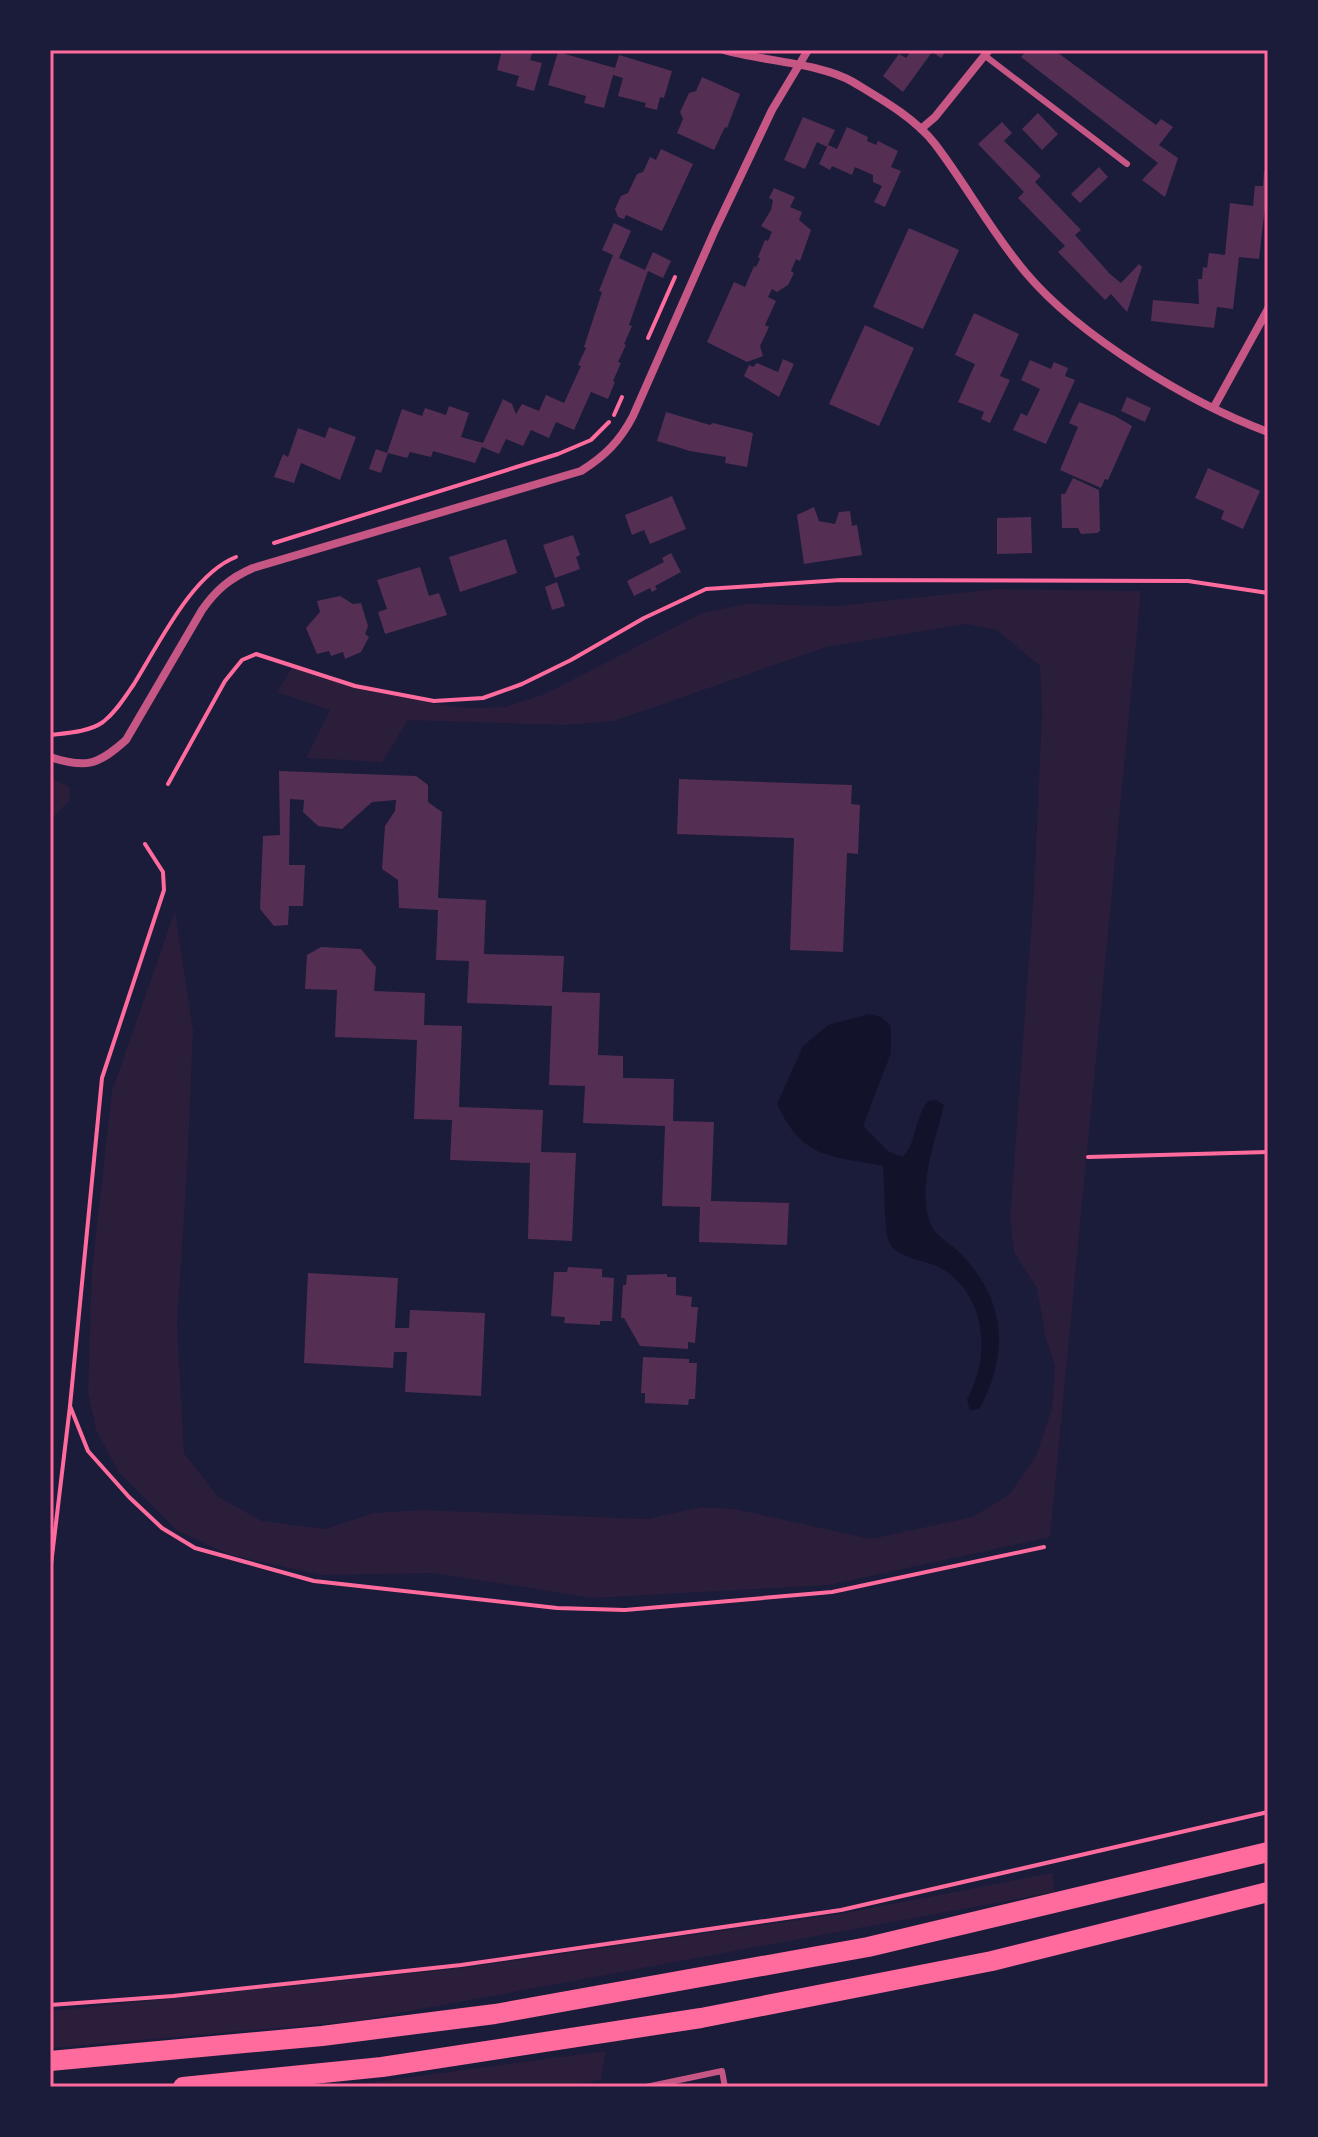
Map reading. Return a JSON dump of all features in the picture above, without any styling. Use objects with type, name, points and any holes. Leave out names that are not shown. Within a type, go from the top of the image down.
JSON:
[{"type":"main road","points":[[50,2061],[322,2036],[495,2014],[868,1947],[1268,1852]]},
{"type":"main road","points":[[183,2087],[382,2067],[701,2018],[992,1961],[1268,1892]]},
{"type":"street","points":[[724,50],[832,73],[850,80],[921,129],[1024,271],[1048,299],[1086,330],[1131,360],[1214,407],[1268,432]]},
{"type":"street","points":[[50,757],[90,765],[126,740],[202,610],[215,592],[231,578],[253,568],[581,471],[602,457],[622,436],[633,416],[772,110],[808,50]]},
{"type":"street","points":[[921,129],[935,117],[987,53]]},
{"type":"street","points":[[1214,407],[1268,309]]},
{"type":"lane","points":[[987,53],[1127,164]]},
{"type":"lane","points":[[646,2087],[722,2071],[725,2087]]},
{"type":"path","points":[[648,338],[678,270]]},
{"type":"path","points":[[260,547],[442,492],[580,445],[591,440],[610,421],[624,393]]},
{"type":"path","points":[[50,735],[88,729],[102,722],[120,705],[199,582],[220,563],[247,553]]},
{"type":"path","points":[[168,784],[225,681],[242,660],[256,654],[355,686],[434,701],[483,698],[522,684],[644,618],[706,589],[841,580],[1144,580],[1188,581],[1268,593]]},
{"type":"path","points":[[50,1573],[70,1406],[102,1078],[164,890],[163,872],[145,844]]},
{"type":"path","points":[[1088,1157],[1268,1152]]},
{"type":"path","points":[[70,1406],[88,1451],[162,1528],[195,1548],[314,1581],[557,1608],[625,1610],[832,1592],[1044,1547]]},
{"type":"path","points":[[50,2005],[173,1996],[461,1965],[841,1910],[1268,1812]]},
{"type":"shaded area","points":[[997,589],[1141,591],[1050,1537],[829,1585],[592,1598],[433,1573],[322,1575],[230,1555],[178,1531],[118,1471],[96,1430],[88,1393],[92,1269],[112,1091],[175,911],[193,1031],[177,1323],[184,1453],[218,1497],[262,1521],[326,1529],[374,1513],[422,1510],[647,1519],[702,1507],[735,1509],[871,1539],[972,1517],[1009,1495],[1036,1456],[1052,1408],[1055,1367],[1045,1335],[1037,1288],[1014,1252],[1010,1218],[1034,890],[1042,714],[1040,666],[997,630],[966,624],[826,647],[614,721],[564,725],[408,720],[382,762],[306,758],[330,710],[277,692],[293,666],[435,704],[465,708],[505,707],[545,694],[702,613],[747,604],[836,606]]},
{"type":"shaded area","points":[[50,778],[70,787],[69,801],[50,820]]},
{"type":"shaded area","points":[[869,1014],[881,1017],[891,1026],[891,1053],[863,1126],[889,1152],[903,1157],[928,1101],[936,1100],[944,1105],[927,1177],[929,1220],[935,1231],[977,1273],[995,1309],[998,1328],[996,1367],[980,1408],[970,1411],[967,1399],[980,1365],[981,1346],[976,1311],[968,1294],[941,1268],[897,1252],[892,1247],[887,1234],[883,1166],[833,1156],[808,1145],[797,1136],[777,1104],[803,1046],[828,1025]]},
{"type":"shaded area","points":[[1053,1873],[1054,1892],[356,2021],[50,2048],[50,2011],[462,1968],[840,1914]]},
{"type":"shaded area","points":[[606,2051],[601,2080],[561,2087],[337,2087]]},
{"type":"building","points":[[499,50],[533,50],[530,60],[542,63],[534,91],[516,86],[519,76],[497,70]]},
{"type":"building","points":[[912,50],[947,50],[941,58],[932,52],[903,92],[883,76],[899,54],[906,58]]},
{"type":"building","points":[[1027,50],[1054,50],[1156,125],[1161,119],[1173,127],[1159,145],[1178,158],[1165,197],[1142,180],[1158,163],[1021,57]]},
{"type":"building","points":[[558,52],[615,68],[619,55],[672,71],[657,110],[645,107],[646,103],[618,96],[623,78],[613,75],[604,108],[584,103],[586,96],[548,85]]},
{"type":"building","points":[[702,77],[740,94],[727,128],[714,150],[677,133],[683,119],[680,112],[689,93],[696,91]]},
{"type":"building","points":[[1038,113],[1058,134],[1042,150],[1022,129]]},
{"type":"building","points":[[803,117],[835,130],[827,147],[817,142],[805,169],[784,160]]},
{"type":"building","points":[[1002,122],[1012,133],[1004,141],[1041,176],[1035,182],[1081,230],[1075,235],[1110,274],[1121,283],[1139,264],[1142,267],[1127,312],[1111,294],[1105,300],[1058,252],[1065,246],[1018,198],[1024,192],[978,144]]},
{"type":"building","points":[[847,127],[868,137],[867,141],[876,145],[878,141],[898,151],[891,167],[901,171],[885,207],[874,202],[882,186],[873,182],[873,175],[855,167],[852,175],[819,164],[828,145],[837,149]]},
{"type":"building","points":[[661,149],[693,164],[662,231],[626,215],[624,219],[618,217],[615,209],[621,196],[628,193],[637,174],[643,172],[650,157],[656,160]]},
{"type":"building","points":[[1099,167],[1108,177],[1080,203],[1071,194]]},
{"type":"building","points":[[1264,171],[1268,171],[1268,208],[1265,207],[1259,259],[1239,257],[1233,309],[1217,307],[1214,328],[1151,321],[1153,300],[1199,304],[1198,279],[1202,279],[1203,267],[1207,268],[1209,253],[1225,255],[1230,203],[1253,206],[1255,186],[1263,186]]},
{"type":"building","points":[[774,188],[795,197],[790,207],[802,212],[799,220],[811,230],[800,261],[796,259],[788,285],[777,292],[772,289],[768,297],[776,301],[760,346],[763,356],[747,362],[707,342],[734,282],[745,287],[760,259],[758,257],[765,240],[768,241],[772,232],[761,226],[771,210],[773,200],[769,198]]},
{"type":"building","points":[[614,223],[631,231],[619,258],[645,270],[653,252],[671,261],[663,278],[648,271],[608,399],[591,392],[574,430],[556,422],[549,438],[531,430],[523,446],[506,439],[499,454],[482,447],[475,463],[433,451],[431,457],[410,452],[407,458],[388,453],[381,473],[369,469],[376,449],[387,453],[402,409],[422,416],[425,408],[446,415],[449,406],[469,413],[461,437],[483,443],[503,399],[512,404],[516,414],[522,404],[539,411],[546,395],[564,403],[581,366],[578,365],[602,292],[599,291],[613,255],[602,250]]},
{"type":"building","points":[[909,228],[959,250],[923,329],[873,307]]},
{"type":"building","points":[[974,313],[1019,334],[1000,376],[1010,380],[990,423],[981,419],[984,412],[958,402],[975,364],[955,355]]},
{"type":"building","points":[[865,325],[914,348],[879,426],[829,404]]},
{"type":"building","points":[[783,359],[794,364],[779,397],[744,376],[749,365],[753,367],[757,363],[778,372]]},
{"type":"building","points":[[1030,360],[1051,369],[1054,362],[1068,368],[1065,376],[1075,380],[1046,444],[1013,430],[1021,413],[1027,416],[1040,389],[1021,380]]},
{"type":"building","points":[[1127,397],[1151,408],[1145,422],[1121,411]]},
{"type":"building","points":[[1079,402],[1132,426],[1108,480],[1105,479],[1101,488],[1060,470],[1078,427],[1069,423]]},
{"type":"building","points":[[666,412],[753,433],[747,467],[725,463],[726,457],[657,441]]},
{"type":"building","points":[[329,427],[356,437],[340,480],[301,463],[294,483],[274,477],[283,454],[288,457],[298,428],[325,438]]},
{"type":"building","points":[[1208,468],[1260,491],[1243,529],[1221,519],[1224,511],[1195,498]]},
{"type":"building","points":[[1073,478],[1099,490],[1100,531],[1097,533],[1081,534],[1078,528],[1062,528],[1061,494],[1065,494]]},
{"type":"building","points":[[672,496],[686,529],[650,544],[644,530],[632,535],[625,515]]},
{"type":"building","points":[[814,507],[819,521],[835,524],[839,512],[850,511],[852,526],[857,525],[862,555],[804,564],[797,515]]},
{"type":"building","points":[[1031,517],[1032,553],[997,554],[997,518]]},
{"type":"building","points":[[573,535],[580,555],[576,557],[580,569],[555,578],[543,545]]},
{"type":"building","points":[[506,539],[517,573],[460,592],[449,557]]},
{"type":"building","points":[[671,553],[681,572],[655,586],[657,589],[652,592],[650,588],[634,596],[627,581],[664,562],[662,558]]},
{"type":"building","points":[[420,567],[429,596],[439,593],[447,615],[385,634],[378,612],[387,609],[377,580]]},
{"type":"building","points":[[557,582],[565,606],[552,610],[545,587]]},
{"type":"building","points":[[340,596],[353,604],[361,603],[368,626],[365,634],[369,637],[361,652],[345,659],[343,652],[331,656],[329,651],[317,654],[306,628],[320,612],[317,601]]},
{"type":"building","points":[[279,771],[416,776],[428,785],[428,802],[442,812],[438,898],[486,900],[484,954],[564,956],[562,992],[600,993],[598,1055],[623,1056],[623,1078],[674,1079],[673,1121],[714,1122],[711,1201],[789,1203],[787,1245],[699,1242],[700,1207],[662,1206],[665,1126],[583,1123],[585,1086],[549,1085],[552,1006],[467,1003],[469,961],[436,960],[438,910],[399,908],[398,880],[382,869],[385,826],[395,811],[396,800],[372,802],[342,829],[318,826],[303,812],[304,800],[290,799],[289,865],[305,865],[303,906],[289,906],[288,925],[274,926],[260,909],[263,836],[280,835]]},
{"type":"building","points":[[679,779],[852,785],[851,804],[860,805],[858,854],[847,853],[843,952],[790,950],[794,838],[677,834]]},
{"type":"building","points":[[321,947],[361,949],[376,967],[374,991],[425,993],[424,1025],[462,1026],[459,1107],[543,1110],[541,1152],[576,1153],[572,1241],[528,1239],[530,1163],[450,1160],[452,1120],[414,1119],[417,1040],[335,1037],[337,990],[305,989],[307,955]]},
{"type":"building","points":[[568,1267],[602,1269],[602,1277],[614,1278],[612,1321],[600,1321],[600,1325],[564,1323],[565,1317],[551,1316],[554,1272],[567,1272]]},
{"type":"building","points":[[308,1273],[398,1278],[395,1328],[409,1328],[410,1310],[485,1313],[481,1396],[405,1392],[407,1352],[394,1352],[393,1368],[304,1363]]},
{"type":"building","points":[[667,1274],[667,1277],[676,1277],[676,1295],[692,1297],[691,1307],[698,1307],[695,1343],[688,1342],[688,1349],[640,1346],[624,1318],[621,1318],[623,1285],[626,1285],[627,1275]]},
{"type":"building","points":[[643,1357],[689,1359],[689,1363],[697,1363],[695,1399],[689,1399],[688,1405],[645,1403],[645,1393],[641,1393]]}]
